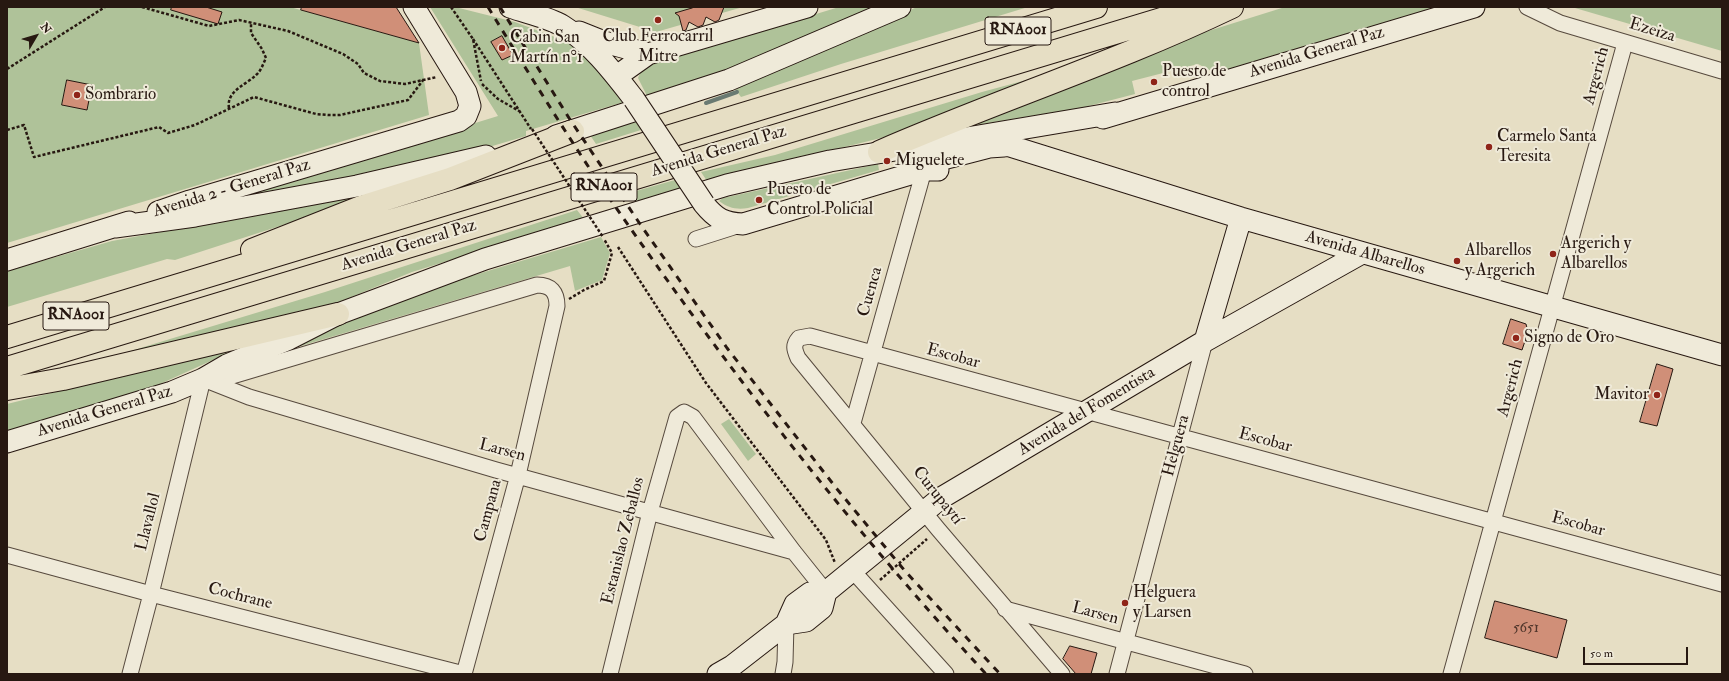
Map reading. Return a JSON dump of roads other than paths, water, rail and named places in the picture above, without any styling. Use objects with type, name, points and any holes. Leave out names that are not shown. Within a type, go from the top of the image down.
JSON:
[{"type":"highway","name":"Avenida General Paz","points":[[7,337],[1096,7]]},
{"type":"highway","name":"Avenida General Paz","points":[[7,368],[1201,7]]},
{"type":"highway","points":[[879,152],[941,125],[1175,34],[1232,7]]},
{"type":"highway","points":[[144,296],[319,223],[361,207],[450,179],[573,131]]},
{"type":"highway","points":[[7,389],[63,379],[338,314]]},
{"type":"street","name":"Avenida 2 - General Paz","points":[[7,260],[115,227],[190,201],[459,121],[469,111],[470,100],[414,7]]},
{"type":"street","points":[[510,7],[562,25],[604,42],[648,54]]},
{"type":"street","points":[[617,76],[648,54],[807,7]]},
{"type":"street","points":[[115,227],[195,216],[395,178],[463,163],[573,131],[729,80],[880,12],[900,7]]},
{"type":"street","name":"Avenida General Paz","points":[[696,239],[924,170],[934,172],[991,155],[1010,146],[1059,135],[1115,113],[1474,7]]},
{"type":"street","name":"Ezeiza","points":[[1527,7],[1560,23],[1722,71]]},
{"type":"street","points":[[562,25],[589,46],[617,76],[713,215],[729,223],[743,224]]},
{"type":"street","name":"Argerich","points":[[1451,674],[1625,43]]},
{"type":"street","name":"Avenida General Paz","points":[[7,442],[172,392],[289,339],[338,314],[485,259],[663,204],[785,170],[879,152],[1115,113]]},
{"type":"street","name":"Avenida Albarellos","points":[[1010,146],[1241,218],[1722,355]]},
{"type":"street","name":"Cuenca","points":[[853,423],[924,170]]},
{"type":"street","name":"Helguera","points":[[1116,674],[1205,341],[1241,218]]},
{"type":"street","name":"Avenida del Fomentista","points":[[826,592],[941,498],[1088,413],[1205,341],[1362,253]]},
{"type":"street","name":"Avenida General Paz","points":[[203,379],[232,376],[537,285],[550,287],[554,292],[557,306]]},
{"type":"street","name":"Campana","points":[[464,674],[518,475],[557,306]]},
{"type":"street","name":"Escobar","points":[[799,338],[810,336],[873,355],[1722,584]]},
{"type":"street","name":"Curupaytí","points":[[799,338],[795,343],[794,349],[798,358],[853,423],[938,529],[1062,674]]},
{"type":"street","name":"Larsen","points":[[203,379],[249,397],[518,475],[794,552]]},
{"type":"street","name":"Llavallol","points":[[130,674],[203,379]]},
{"type":"street","name":"Estanislao Zeballos","points":[[610,674],[650,512],[677,417],[684,412],[693,417],[794,552]]},
{"type":"street","points":[[718,674],[732,666],[786,624],[806,621],[822,608],[826,592],[794,552]]},
{"type":"street","name":"Cochrane","points":[[7,555],[151,594],[464,674]]},
{"type":"street","points":[[848,574],[869,590],[946,674]]},
{"type":"street","name":"Larsen","points":[[1004,608],[1245,674]]},
{"type":"street","points":[[782,674],[785,662],[786,624]]},
{"type":"waterway","points":[[706,103],[737,92]]},
{"type":"railway","points":[[488,7],[575,147],[631,229],[714,345],[801,458],[846,513],[891,567],[986,674]]},
{"type":"railway","points":[[500,7],[569,118],[640,224],[727,348],[837,489],[905,571],[1000,674]]},
{"type":"place","name":"Club Ferrocarril Mitre","points":[[658,20]]},
{"type":"place","name":"Cabin San Martín n°1","points":[[502,48]]},
{"type":"place","name":"Puesto de control","points":[[1154,82]]},
{"type":"place","name":"Sombrario","points":[[77,95]]},
{"type":"place","name":"Carmelo Santa Teresita","points":[[1489,147]]},
{"type":"place","name":"Miguelete","points":[[887,161]]},
{"type":"place","name":"Puesto de Control Policial","points":[[759,200]]},
{"type":"place","name":"Argerich y Albarellos","points":[[1553,254]]},
{"type":"place","name":"Albarellos y Argerich","points":[[1457,261]]},
{"type":"place","name":"Signo de Oro","points":[[1516,338]]},
{"type":"place","name":"Mavitor","points":[[1657,395]]},
{"type":"place","name":"Helguera y Larsen","points":[[1125,603]]}]
